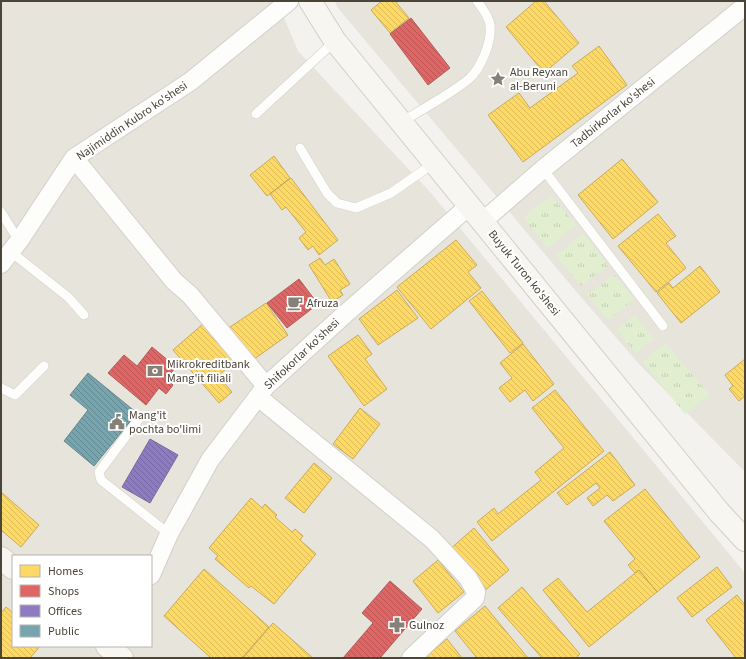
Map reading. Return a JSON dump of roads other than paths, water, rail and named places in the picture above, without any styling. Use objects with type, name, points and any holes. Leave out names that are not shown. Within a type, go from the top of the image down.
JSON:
[{"type":"street","name":"Najimiddin Kubro ko'shesi","points":[[10,252],[74,158],[191,81],[289,1]]},
{"type":"street","name":"Buyuk Turon ko'shesi","points":[[310,1],[335,41],[719,512],[745,540]]},
{"type":"street","name":"Tadbirkorlar ko'shesi","points":[[476,214],[543,169],[745,6]]},
{"type":"street","points":[[74,158],[174,281],[190,295],[262,392],[432,539],[468,578],[476,592],[475,598],[411,658]]},
{"type":"street","name":"Shifokorlar ko'shesi","points":[[152,574],[169,534],[210,460],[262,392],[345,314],[476,214]]},
{"type":"street","points":[[1,558],[12,567]]},
{"type":"lane","points":[[401,122],[470,78],[479,65],[489,38],[490,25],[487,15],[477,1]]},
{"type":"lane","points":[[256,114],[335,41]]},
{"type":"lane","points":[[300,148],[327,193],[338,203],[356,208],[391,193],[434,163]]},
{"type":"lane","points":[[543,169],[663,326]]},
{"type":"lane","points":[[1,212],[10,252],[68,297],[84,316]]},
{"type":"lane","points":[[1,388],[15,395],[44,366]]},
{"type":"lane","points":[[141,416],[99,472],[101,480],[169,534]]},
{"type":"place","name":"Abu Reyxan al-Beruni","points":[[498,79]]},
{"type":"place","name":"Afruza","points":[[295,303]]},
{"type":"place","name":"Mikrokreditbank Mang'it filiali","points":[[155,371]]},
{"type":"place","name":"Mang'it pochta bo'limi","points":[[117,422]]},
{"type":"place","name":"Gulnoz","points":[[397,625]]}]
